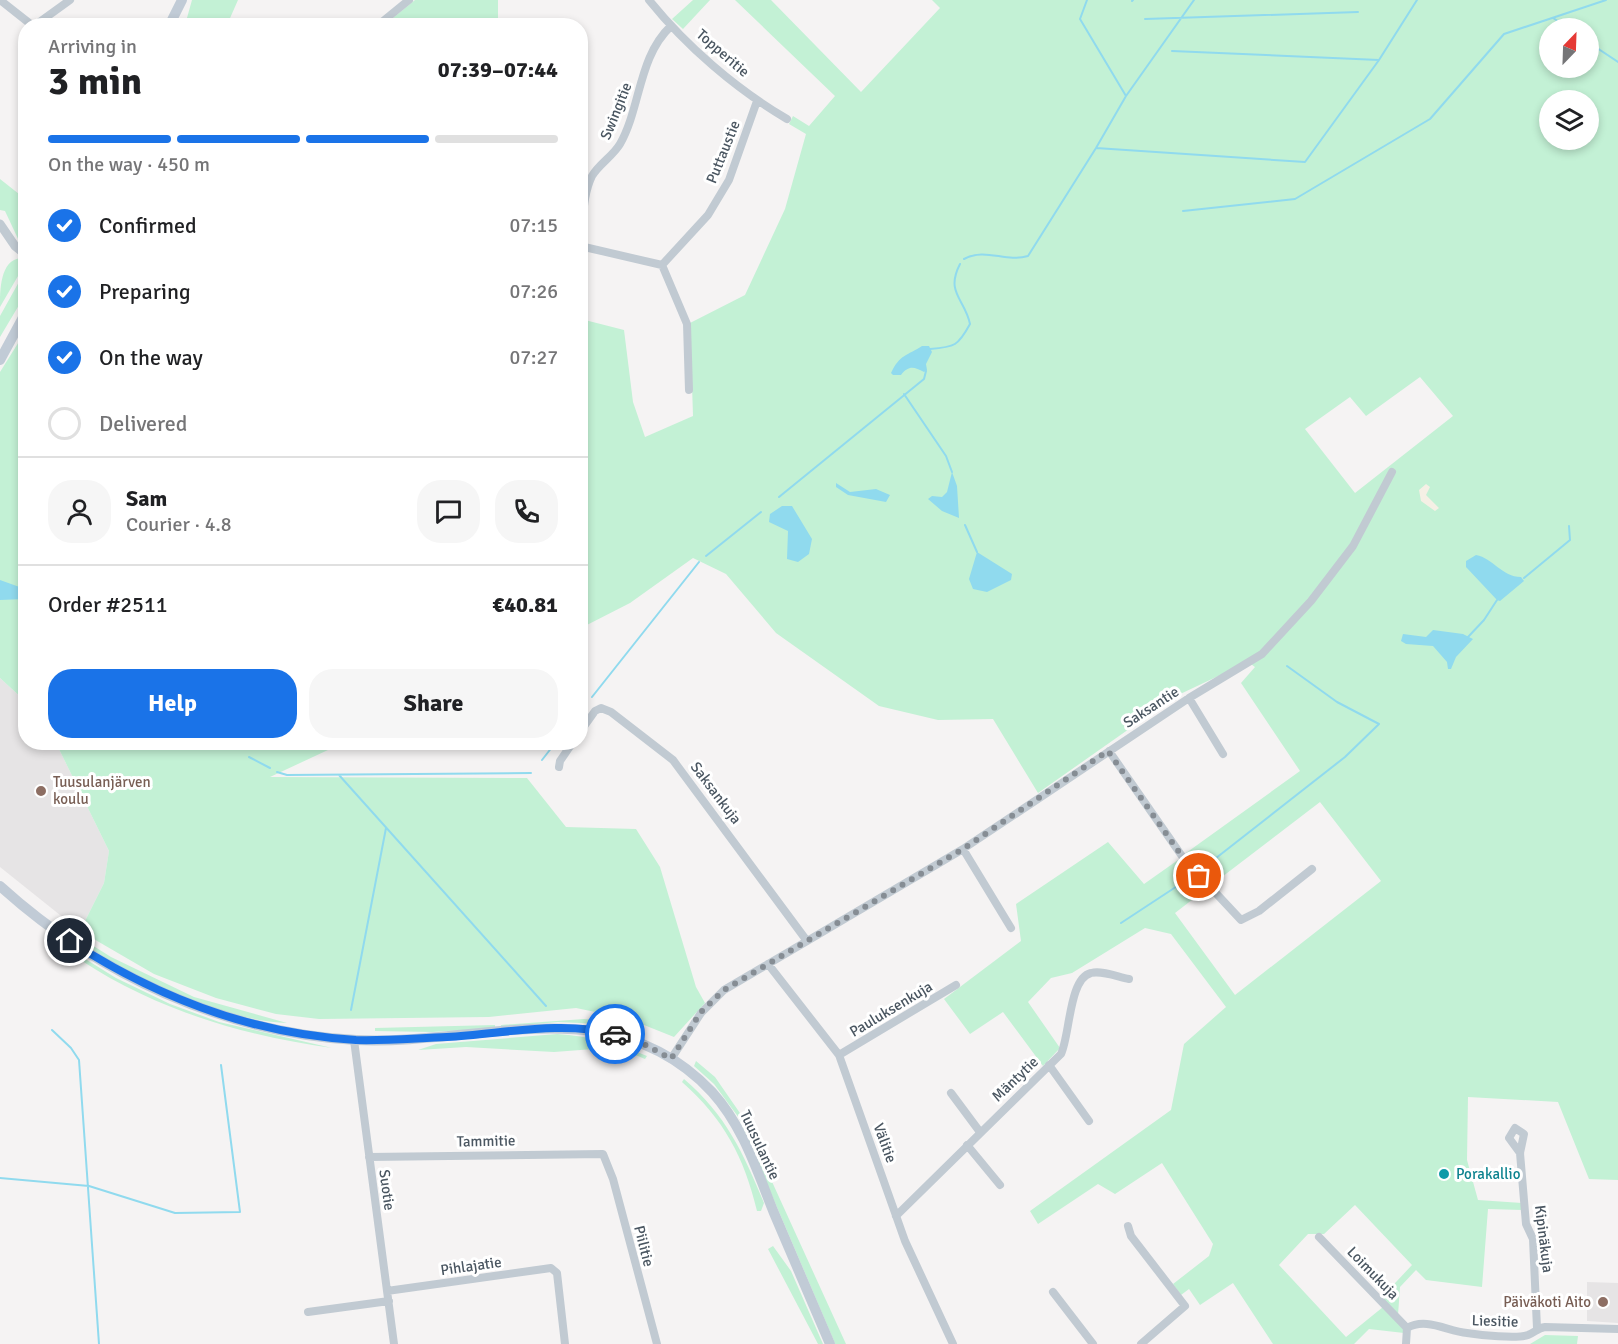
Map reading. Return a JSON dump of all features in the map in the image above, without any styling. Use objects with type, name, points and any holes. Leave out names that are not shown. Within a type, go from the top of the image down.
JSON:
[{"type":"main road","points":[[173,18],[182,0]]},
{"type":"main road","points":[[0,360],[18,327]]},
{"type":"main road","name":"Tuusulantie","points":[[0,888],[53,929],[104,963],[182,1001],[267,1027],[354,1040],[450,1037],[580,1028],[628,1038],[671,1059],[700,1081],[733,1119],[830,1344]]},
{"type":"street","points":[[0,0],[24,18]]},
{"type":"street","points":[[45,18],[70,0]]},
{"type":"street","points":[[387,18],[409,0]]},
{"type":"street","name":"Topperitie","points":[[649,0],[671,26],[757,101],[787,119]]},
{"type":"street","name":"Swingitie","points":[[588,189],[592,176],[620,145],[651,54],[661,35],[671,26]]},
{"type":"street","name":"Puttaustie","points":[[662,265],[708,215],[729,180],[757,101]]},
{"type":"street","points":[[0,224],[18,248]]},
{"type":"street","points":[[588,248],[662,265],[687,324],[689,390]]},
{"type":"street","name":"Saksantie","points":[[671,1059],[710,1002],[724,990],[963,849],[1189,698],[1262,654],[1311,601],[1353,546],[1392,472]]},
{"type":"street","points":[[1189,698],[1223,754]]},
{"type":"street","name":"Saksankuja","points":[[588,721],[595,711],[601,708],[610,712],[673,760],[807,941]]},
{"type":"street","points":[[560,767],[560,761],[568,750]]},
{"type":"street","points":[[1108,751],[1184,859],[1241,920],[1258,911],[1312,869]]},
{"type":"street","points":[[963,849],[1011,928]]},
{"type":"street","name":"Välitie","points":[[768,964],[839,1055],[896,1216],[929,1296],[953,1344]]},
{"type":"street","name":"Mäntytie","points":[[896,1216],[1061,1054],[1067,1041],[1077,985],[1084,977],[1092,972],[1129,979]]},
{"type":"street","name":"Pauluksenkuja","points":[[839,1055],[957,985]]},
{"type":"street","name":"Suotie","points":[[354,1040],[394,1344]]},
{"type":"street","points":[[1049,1065],[1089,1121]]},
{"type":"street","points":[[951,1093],[980,1132]]},
{"type":"street","points":[[967,1145],[1000,1185]]},
{"type":"street","name":"Kipinäkuja","points":[[1520,1153],[1526,1224],[1533,1239],[1537,1328]]},
{"type":"street","name":"Tammitie","points":[[369,1157],[603,1154]]},
{"type":"street","name":"Piilitie","points":[[603,1154],[613,1179],[657,1344]]},
{"type":"street","points":[[1128,1226],[1131,1236],[1185,1306]]},
{"type":"street","name":"Loimukuja","points":[[1319,1237],[1407,1328]]},
{"type":"street","name":"Pihlajatie","points":[[387,1291],[551,1269],[557,1273],[565,1344]]},
{"type":"street","points":[[1053,1292],[1092,1344]]},
{"type":"street","points":[[1140,1344],[1193,1299]]},
{"type":"street","points":[[308,1312],[389,1301]]},
{"type":"street","name":"Liesitie","points":[[1407,1328],[1413,1324],[1440,1325],[1464,1333],[1527,1335],[1537,1328],[1618,1329]]},
{"type":"street","points":[[1406,1344],[1407,1328]]},
{"type":"shaded area","name":"Tuusulanjärven koulu","points":[[0,678],[18,695],[18,750],[59,750],[109,851],[104,883],[80,931],[0,867]]},
{"type":"shaded area","name":"Päiväkoti Aito","points":[[1587,1282],[1618,1283],[1618,1323],[1587,1321]]},
{"type":"green space","points":[[192,0],[238,0],[230,18],[187,18]]},
{"type":"green space","points":[[415,0],[498,0],[498,18],[393,18]]},
{"type":"green space","points":[[693,0],[710,0],[683,29],[672,19]]},
{"type":"green space","points":[[735,0],[771,0],[861,92],[940,8],[932,0],[1618,0],[1618,1180],[1589,1179],[1558,1102],[1468,1097],[1467,1160],[1478,1200],[1522,1203],[1522,1210],[1488,1209],[1482,1287],[1426,1280],[1416,1270],[1400,1287],[1398,1315],[1381,1298],[1412,1265],[1355,1205],[1324,1234],[1308,1234],[1279,1265],[1346,1337],[1383,1307],[1404,1328],[1404,1333],[1369,1329],[1354,1344],[1273,1344],[1233,1283],[1200,1305],[1189,1289],[1181,1295],[1173,1284],[1209,1256],[1213,1244],[1162,1163],[1115,1194],[1098,1184],[1038,1224],[1030,1211],[1171,1110],[1184,1044],[1226,1007],[1171,934],[1145,928],[1072,973],[1051,978],[1028,1002],[1060,1048],[1043,1066],[1003,1012],[970,1034],[944,999],[1021,941],[1016,904],[1108,842],[1144,884],[1178,860],[1206,889],[1175,913],[1235,995],[1381,881],[1320,802],[1214,883],[1186,853],[1300,771],[1241,683],[1255,667],[1248,662],[1176,696],[1038,793],[993,719],[938,720],[879,706],[776,633],[726,574],[693,558],[630,603],[588,624],[588,321],[624,330],[633,402],[645,437],[693,416],[690,323],[745,295],[785,209],[806,134],[789,124],[793,116],[809,126],[835,96]],"holes":[[[1420,377],[1453,416],[1355,493],[1305,429],[1350,397],[1366,416]]]},
{"type":"green space","points":[[0,179],[18,193],[18,239],[5,211],[0,210]]},
{"type":"green space","points":[[18,259],[18,276],[0,307],[1,285],[5,270]]},
{"type":"green space","points":[[18,284],[18,307],[0,337],[0,316]]},
{"type":"green space","points":[[18,343],[18,695],[0,678],[0,372]]},
{"type":"green space","points":[[59,750],[328,750],[270,777],[527,778],[566,827],[636,829],[660,867],[696,987],[705,1003],[674,1037],[629,1019],[576,1008],[489,1017],[319,1019],[276,1014],[216,998],[154,974],[80,931],[104,883],[109,851]]},
{"type":"green space","points":[[60,925],[111,957],[194,997],[287,1023],[236,1015],[183,997],[110,960],[72,937]]},
{"type":"green space","points":[[53,939],[116,978],[170,1004],[219,1022],[332,1048],[234,1028],[171,1007],[111,978],[66,951]]},
{"type":"green space","points":[[584,1019],[608,1021],[621,1025],[558,1022],[501,1027],[501,1025]]},
{"type":"green space","points":[[495,1025],[495,1028],[432,1032],[375,1031],[375,1028]]},
{"type":"green space","points":[[557,1034],[603,1041],[647,1056],[645,1059],[621,1049],[607,1048],[554,1052],[466,1047],[418,1050],[436,1044]]},
{"type":"green space","points":[[696,1061],[715,1077],[742,1116],[846,1344],[835,1344],[739,1118],[714,1084],[694,1066]]},
{"type":"green space","points":[[684,1079],[711,1106],[732,1135],[764,1203],[761,1211],[757,1211],[746,1173],[730,1140],[710,1110],[682,1082]]},
{"type":"green space","points":[[773,1246],[791,1271],[823,1344],[818,1344],[768,1249]]},
{"type":"green space","points":[[1545,1335],[1578,1336],[1577,1344],[1530,1344]]},
{"type":"sand","points":[[1426,484],[1430,487],[1426,495],[1439,508],[1435,511],[1421,501],[1419,490]]},
{"type":"water","points":[[922,346],[929,346],[932,352],[926,364],[927,370],[924,372],[912,368],[901,375],[891,373],[904,356]]},
{"type":"water","points":[[952,472],[957,486],[959,518],[942,511],[928,499],[932,496],[942,497],[947,492]]},
{"type":"water","points":[[836,483],[850,492],[876,489],[890,495],[886,502],[848,495],[836,487]]},
{"type":"water","points":[[782,506],[792,506],[812,539],[809,554],[798,562],[787,559],[788,531],[769,522],[770,514]]},
{"type":"water","points":[[977,552],[1012,574],[1011,580],[987,592],[973,589],[969,579]]},
{"type":"water","points":[[1476,555],[1488,560],[1508,574],[1521,577],[1524,581],[1500,601],[1497,600],[1466,567],[1466,561]]},
{"type":"water","points":[[0,580],[18,586],[18,599],[0,600]]},
{"type":"water","points":[[1433,630],[1463,634],[1473,639],[1456,657],[1451,669],[1448,669],[1447,662],[1433,646],[1406,644],[1401,641],[1403,634],[1426,637]]},
{"type":"waterway","points":[[1087,0],[1080,19],[1126,96]]},
{"type":"waterway","points":[[964,259],[980,254],[1011,258],[1028,256],[1126,96],[1194,0]]},
{"type":"waterway","points":[[1096,148],[1305,162],[1379,60],[1417,0]]},
{"type":"waterway","points":[[1183,211],[1295,199],[1430,119],[1504,34],[1606,0]]},
{"type":"waterway","points":[[1145,19],[1358,12]]},
{"type":"waterway","points":[[1599,49],[1618,62]]},
{"type":"waterway","points":[[1172,51],[1379,60]]},
{"type":"waterway","points":[[930,349],[955,344],[970,324],[955,289],[956,274],[960,264]]},
{"type":"waterway","points":[[779,497],[924,379],[926,371]]},
{"type":"waterway","points":[[904,394],[946,456],[952,472]]},
{"type":"waterway","points":[[706,556],[761,512]]},
{"type":"waterway","points":[[965,525],[977,552]]},
{"type":"waterway","points":[[1524,578],[1570,540],[1569,526]]},
{"type":"waterway","points":[[592,697],[699,562]]},
{"type":"waterway","points":[[1468,637],[1484,620],[1497,600]]},
{"type":"waterway","points":[[1202,869],[1345,757],[1379,724],[1337,702],[1287,666]]},
{"type":"waterway","points":[[542,760],[550,750]]},
{"type":"waterway","points":[[249,757],[270,768]]},
{"type":"waterway","points":[[277,772],[287,775],[531,773]]},
{"type":"waterway","points":[[339,775],[546,1006]]},
{"type":"waterway","points":[[351,1010],[386,828]]},
{"type":"waterway","points":[[1121,923],[1191,877]]},
{"type":"waterway","points":[[52,1030],[71,1048],[79,1060],[99,1344]]},
{"type":"waterway","points":[[0,1178],[89,1186],[175,1213],[240,1212],[221,1065]]},
{"type":"way so far","points":[[615,1034],[642,1043],[671,1059],[701,1012],[724,990],[963,849],[1108,751],[1184,859],[1199,876]]},
{"type":"place","name":"Tuusulanjärven koulu","points":[[41,791]]},
{"type":"place","name":"Porakallio","points":[[1444,1174]]},
{"type":"place","name":"Päiväkoti Aito","points":[[1603,1302]]},
{"type":"route","points":[[70,941],[141,983],[222,1015],[267,1027],[354,1040],[450,1037],[566,1028],[592,1029],[615,1034]]}]
